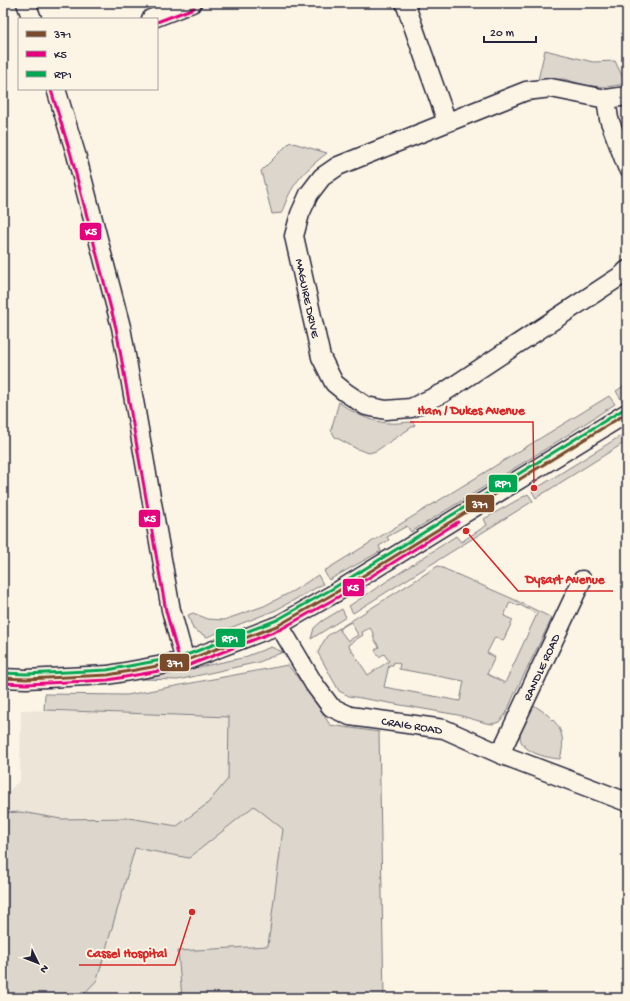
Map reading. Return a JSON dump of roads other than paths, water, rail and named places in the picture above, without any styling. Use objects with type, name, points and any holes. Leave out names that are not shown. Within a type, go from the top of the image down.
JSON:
[{"type":"street","points":[[26,3],[32,18]]},
{"type":"street","points":[[154,18],[192,3]]},
{"type":"street","points":[[405,3],[447,122]]},
{"type":"street","name":"MAGUIRE DRIVE","points":[[627,96],[606,99],[551,88],[526,91],[338,166],[322,177],[309,194],[300,214],[294,236],[321,358],[334,383],[366,406],[386,410],[411,408],[443,393],[622,275],[627,270]]},
{"type":"street","points":[[56,90],[76,154],[121,327],[171,610],[185,661]]},
{"type":"street","points":[[606,99],[610,119],[627,167]]},
{"type":"street","points":[[3,678],[26,679],[108,674],[185,661],[279,625],[335,593],[627,413]]},
{"type":"street","name":"RANDLE ROAD","points":[[500,754],[582,580]]},
{"type":"street","name":"CRAIG ROAD","points":[[279,625],[314,684],[331,706],[350,716],[444,729],[500,754],[627,802]]},
{"type":"place","name":"Ham / Dukes Avenue","points":[[534,488]]},
{"type":"place","name":"Dysart Avenue","points":[[466,531]]},
{"type":"place","name":"Cassel Hospital","points":[[192,912]]}]
